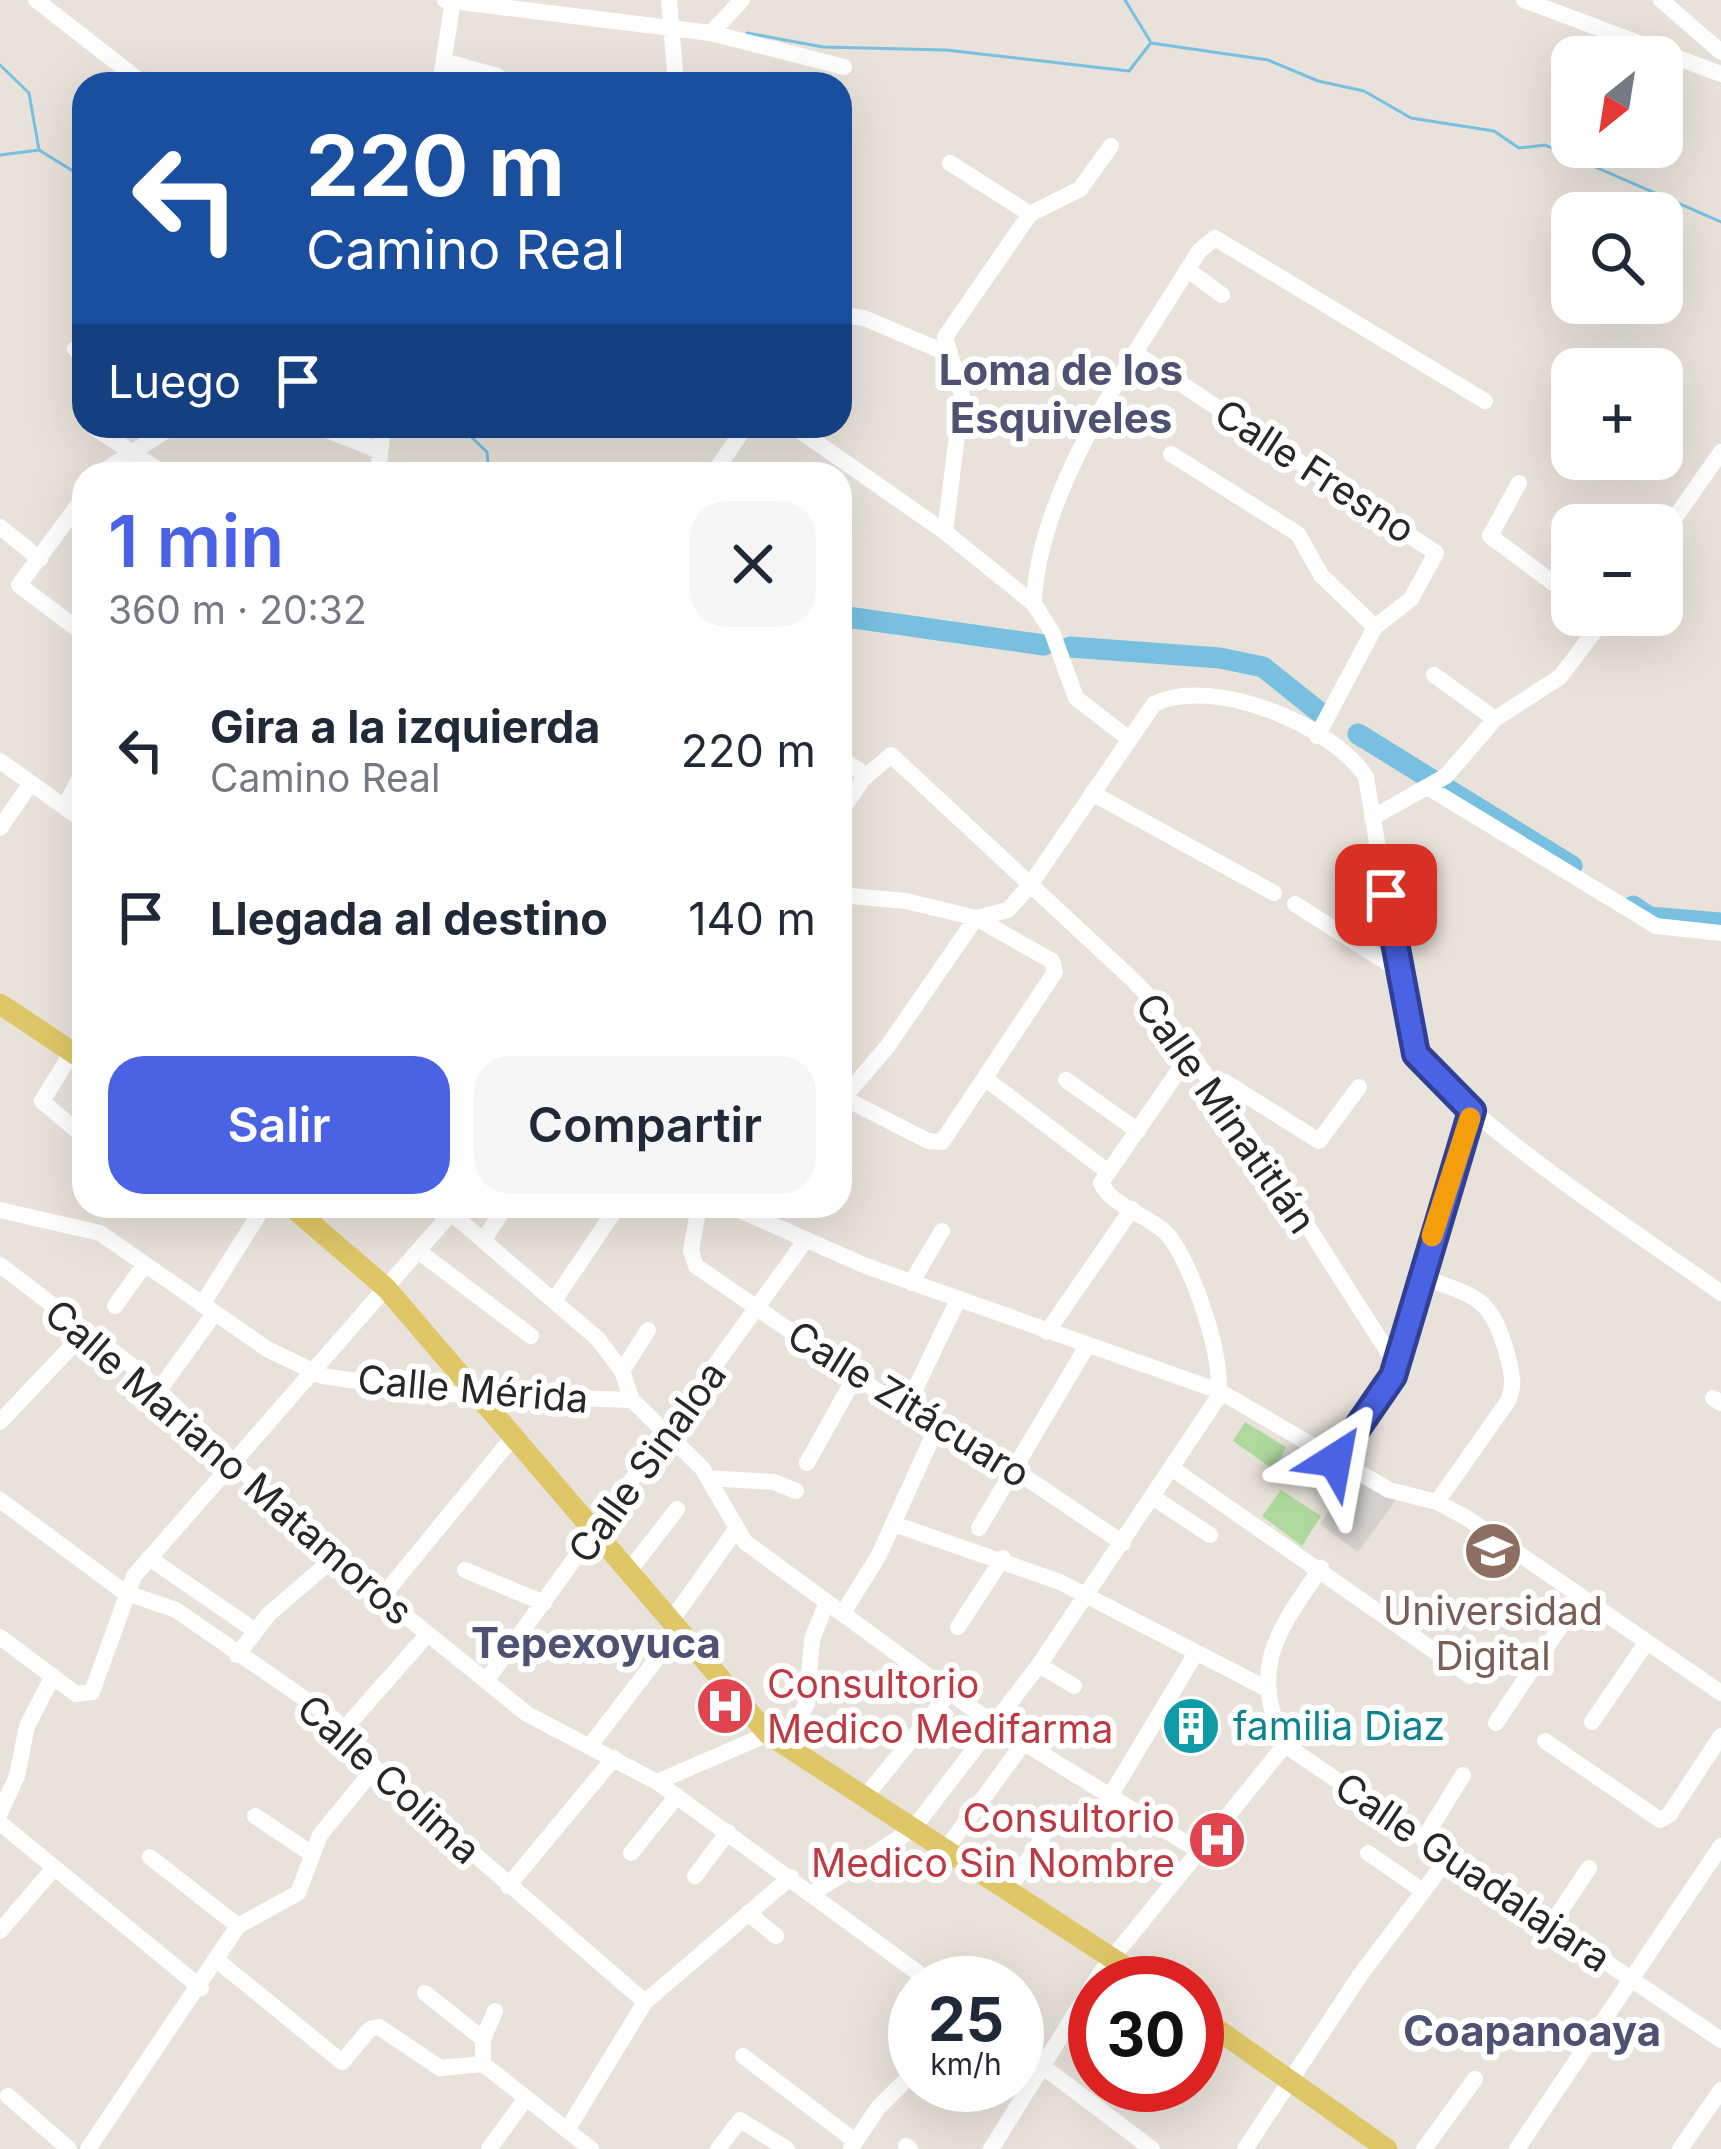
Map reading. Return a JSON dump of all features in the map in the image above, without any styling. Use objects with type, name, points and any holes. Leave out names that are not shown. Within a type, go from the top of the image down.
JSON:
[{"type":"main road","points":[[0,1004],[72,1044]]},
{"type":"main road","points":[[305,1218],[386,1288],[776,1739],[1110,1956]]},
{"type":"main road","points":[[1224,2034],[1387,2149]]},
{"type":"street","points":[[36,0],[129,72]]},
{"type":"street","points":[[669,0],[675,72]]},
{"type":"street","points":[[711,32],[742,0]]},
{"type":"street","points":[[1524,0],[1721,74]]},
{"type":"street","points":[[1660,0],[1721,52]]},
{"type":"street","points":[[442,72],[450,1],[711,32],[844,68]]},
{"type":"street","points":[[444,61],[483,72]]},
{"type":"street","points":[[945,532],[961,417],[960,380],[945,337],[1030,214],[1080,189],[1111,146]]},
{"type":"street","points":[[950,163],[1030,214]]},
{"type":"street","points":[[1034,604],[1038,552],[1096,421],[1188,270],[1215,238],[1485,401]]},
{"type":"street","points":[[1188,270],[1222,295]]},
{"type":"street","points":[[852,316],[949,354]]},
{"type":"street","name":"Calle Fresno","points":[[1135,353],[1434,550],[1436,557],[1412,599],[1376,627]]},
{"type":"street","points":[[111,438],[148,462]]},
{"type":"street","points":[[118,462],[154,438]]},
{"type":"street","points":[[346,438],[380,452]]},
{"type":"street","points":[[379,462],[382,438]]},
{"type":"street","points":[[810,438],[845,462]]},
{"type":"street","points":[[1683,506],[1721,452]]},
{"type":"street","points":[[1171,454],[1298,534],[1321,575],[1376,627],[1317,736]]},
{"type":"street","points":[[852,467],[945,532],[1034,604],[1052,632],[1076,698],[1129,739]]},
{"type":"street","points":[[1519,483],[1490,536],[1551,582]]},
{"type":"street","points":[[72,514],[19,587],[72,625]]},
{"type":"street","points":[[0,527],[40,559]]},
{"type":"street","points":[[1372,818],[1436,783],[1495,719],[1560,677],[1589,636]]},
{"type":"street","points":[[1434,675],[1495,719]]},
{"type":"street","points":[[852,1088],[910,1016],[976,918],[1008,910],[1030,886],[1159,701],[1221,698],[1281,710],[1364,772],[1416,1054],[1472,1111],[1721,1293]]},
{"type":"street","name":"Calle Minatitlán","points":[[863,779],[891,755],[1144,992],[1208,1079],[1395,1363]]},
{"type":"street","points":[[0,761],[72,812]]},
{"type":"street","points":[[852,765],[863,779],[852,795]]},
{"type":"street","points":[[0,828],[31,783]]},
{"type":"street","points":[[1436,783],[1656,926],[1721,933]]},
{"type":"street","points":[[65,807],[72,793]]},
{"type":"street","points":[[1092,793],[1274,893]]},
{"type":"street","points":[[852,899],[906,901],[976,918],[1052,961],[1055,972],[947,1137],[936,1144],[852,1105]]},
{"type":"street","points":[[1294,904],[1400,971]]},
{"type":"street","points":[[813,1893],[914,1829],[1039,1665],[1154,1498],[1220,1391],[1216,1343],[1174,1243],[1101,1187],[1190,1054]]},
{"type":"street","points":[[72,1060],[42,1101],[52,1115],[72,1128]]},
{"type":"street","points":[[986,1079],[1108,1172]]},
{"type":"street","points":[[1208,1079],[1225,1082],[1319,1141],[1359,1087]]},
{"type":"street","points":[[1066,1080],[1138,1131]]},
{"type":"street","points":[[1335,1460],[1393,1376],[1419,1276],[1472,1111]]},
{"type":"street","points":[[1047,1332],[1132,1209]]},
{"type":"street","name":"Calle Mérida","points":[[0,1210],[88,1228],[312,1372],[478,1396],[632,1400]]},
{"type":"street","points":[[159,1390],[257,1218]]},
{"type":"street","points":[[0,1637],[76,1694],[92,1692],[124,1592],[148,1558],[235,1463],[442,1218]]},
{"type":"street","points":[[459,1218],[555,1299],[622,1371],[632,1400],[708,1478],[736,1531],[992,1724],[1199,1851]]},
{"type":"street","points":[[484,1239],[498,1218]]},
{"type":"street","points":[[555,1299],[610,1218]]},
{"type":"street","name":"Calle Zitácuaro","points":[[697,1218],[692,1251],[696,1266],[905,1410],[1013,1468],[1123,1543]]},
{"type":"street","points":[[767,1218],[806,1241],[911,1283],[1220,1391],[1389,1490],[1437,1502],[1721,1693]]},
{"type":"street","points":[[911,1283],[942,1231]]},
{"type":"street","name":"Calle Sinaloa","points":[[486,1681],[806,1241]]},
{"type":"street","points":[[418,1251],[531,1336]]},
{"type":"street","points":[[116,1306],[145,1264]]},
{"type":"street","name":"Calle Mariano Matamoros","points":[[0,1265],[159,1390],[334,1558],[540,1723],[657,1782],[896,1956]]},
{"type":"street","points":[[1419,1276],[1487,1304],[1498,1320],[1514,1382],[1508,1401],[1437,1502]]},
{"type":"street","points":[[905,1410],[958,1300]]},
{"type":"street","points":[[2,1416],[87,1330]]},
{"type":"street","points":[[622,1371],[648,1330]]},
{"type":"street","points":[[980,1528],[1087,1346]]},
{"type":"street","points":[[807,1462],[855,1377]]},
{"type":"street","points":[[843,1613],[894,1524],[936,1429]]},
{"type":"street","points":[[381,1598],[513,1437]]},
{"type":"street","points":[[1173,1469],[1470,1676]]},
{"type":"street","points":[[708,1478],[774,1482],[796,1491]]},
{"type":"street","points":[[1154,1498],[1210,1535]]},
{"type":"street","name":"Calle Colima","points":[[0,1499],[124,1592],[176,1610],[345,1728],[375,1768],[645,2002]]},
{"type":"street","points":[[628,1571],[677,1509]]},
{"type":"street","points":[[894,1524],[1003,1558],[1086,1595],[1269,1690]]},
{"type":"street","points":[[589,1747],[736,1531]]},
{"type":"street","points":[[148,1558],[254,1630]]},
{"type":"street","points":[[237,1655],[254,1630],[334,1558]]},
{"type":"street","points":[[958,1627],[1003,1558]]},
{"type":"street","points":[[1113,1956],[1285,1745],[1269,1690],[1273,1641],[1321,1568]]},
{"type":"street","points":[[465,1570],[544,1603]]},
{"type":"street","points":[[1496,1723],[1580,1597]]},
{"type":"street","points":[[657,1782],[776,1739],[806,1703],[812,1639],[827,1602]]},
{"type":"street","points":[[345,1728],[427,1635]]},
{"type":"street","points":[[1592,1722],[1646,1643]]},
{"type":"street","points":[[1109,1798],[1196,1653]]},
{"type":"street","points":[[1039,1665],[1074,1686]]},
{"type":"street","points":[[0,1813],[17,1777],[27,1726],[53,1676]]},
{"type":"street","points":[[866,1797],[950,1691]]},
{"type":"street","points":[[1545,1741],[1660,1820],[1669,1815],[1721,1736]]},
{"type":"street","points":[[946,1850],[1023,1744]]},
{"type":"street","name":"Calle Guadalajara","points":[[1285,1745],[1721,2039]]},
{"type":"street","points":[[508,1886],[614,1757]]},
{"type":"street","points":[[88,2149],[201,1988],[238,1926],[298,1893],[326,1826],[375,1768]]},
{"type":"street","points":[[1423,1840],[1463,1775]]},
{"type":"street","points":[[631,1853],[676,1796]]},
{"type":"street","points":[[255,1816],[312,1854]]},
{"type":"street","points":[[0,1823],[201,1988]]},
{"type":"street","points":[[695,1876],[728,1832]]},
{"type":"street","points":[[1008,1890],[1042,1839]]},
{"type":"street","points":[[1368,1853],[1423,1891]]},
{"type":"street","points":[[1517,2149],[1719,1854]]},
{"type":"street","points":[[150,1856],[238,1926]]},
{"type":"street","points":[[1245,2149],[1449,1857]]},
{"type":"street","points":[[0,1930],[54,1868]]},
{"type":"street","points":[[1551,1925],[1589,1868]]},
{"type":"street","points":[[567,2130],[645,2002],[791,1877]]},
{"type":"street","points":[[748,1912],[776,1936]]},
{"type":"street","points":[[218,1960],[337,2059],[345,2061],[374,2027],[440,2068],[483,2064],[591,2149]]},
{"type":"street","points":[[425,1994],[483,2039]]},
{"type":"street","points":[[483,2064],[483,2039],[495,2011]]},
{"type":"street","points":[[1044,2060],[1068,2024]]},
{"type":"street","points":[[743,2056],[853,2145],[888,2103]]},
{"type":"street","points":[[1044,2069],[1152,2149]]},
{"type":"street","points":[[1424,2149],[1474,2079]]},
{"type":"street","points":[[1680,2149],[1721,2090]]},
{"type":"street","points":[[8,2096],[69,2149]]},
{"type":"street","points":[[494,2147],[526,2098]]},
{"type":"street","points":[[991,2149],[1013,2112]]},
{"type":"street","points":[[718,2149],[740,2120],[787,2149]]},
{"type":"green space","points":[[1245,1422],[1286,1447],[1274,1470],[1233,1441]]},
{"type":"green space","points":[[1281,1490],[1321,1516],[1302,1546],[1262,1516]]},
{"type":"shaded area","points":[[1354,1474],[1398,1497],[1358,1552],[1320,1524]]},
{"type":"waterway","points":[[1125,0],[1150,41]]},
{"type":"waterway","points":[[747,33],[823,47],[946,50],[1129,71],[1150,44]]},
{"type":"waterway","points":[[1151,43],[1268,60],[1318,81],[1364,91],[1411,118],[1494,131],[1519,148],[1545,145],[1721,222]]},
{"type":"waterway","points":[[0,65],[29,93],[39,150]]},
{"type":"waterway","points":[[0,155],[39,150],[72,170]]},
{"type":"waterway","points":[[472,438],[487,452],[488,462]]},
{"type":"waterway","points":[[852,618],[1044,645]]},
{"type":"waterway","points":[[1070,647],[1220,658],[1263,667],[1318,711]]},
{"type":"waterway","points":[[1358,734],[1572,866]]},
{"type":"waterway","points":[[1633,906],[1649,917],[1721,923]]},
{"type":"slow traffic","points":[[1432,1236],[1470,1118]]},
{"type":"place","name":"Universidad Digital","points":[[1493,1551]]},
{"type":"place","name":"Consultorio Medico Medifarma","points":[[725,1706]]},
{"type":"place","name":"familia Diaz","points":[[1191,1726]]},
{"type":"place","name":"Consultorio Medico Sin Nombre","points":[[1217,1840]]},
{"type":"district","name":"Loma de los Esquiveles","points":[[1061,394]]},
{"type":"district","name":"Tepexoyuca","points":[[596,1643]]},
{"type":"district","name":"Coapanoaya","points":[[1532,2031]]},
{"type":"route","points":[[1335,1460],[1393,1376],[1419,1276],[1472,1111],[1416,1054],[1386,895]]}]
